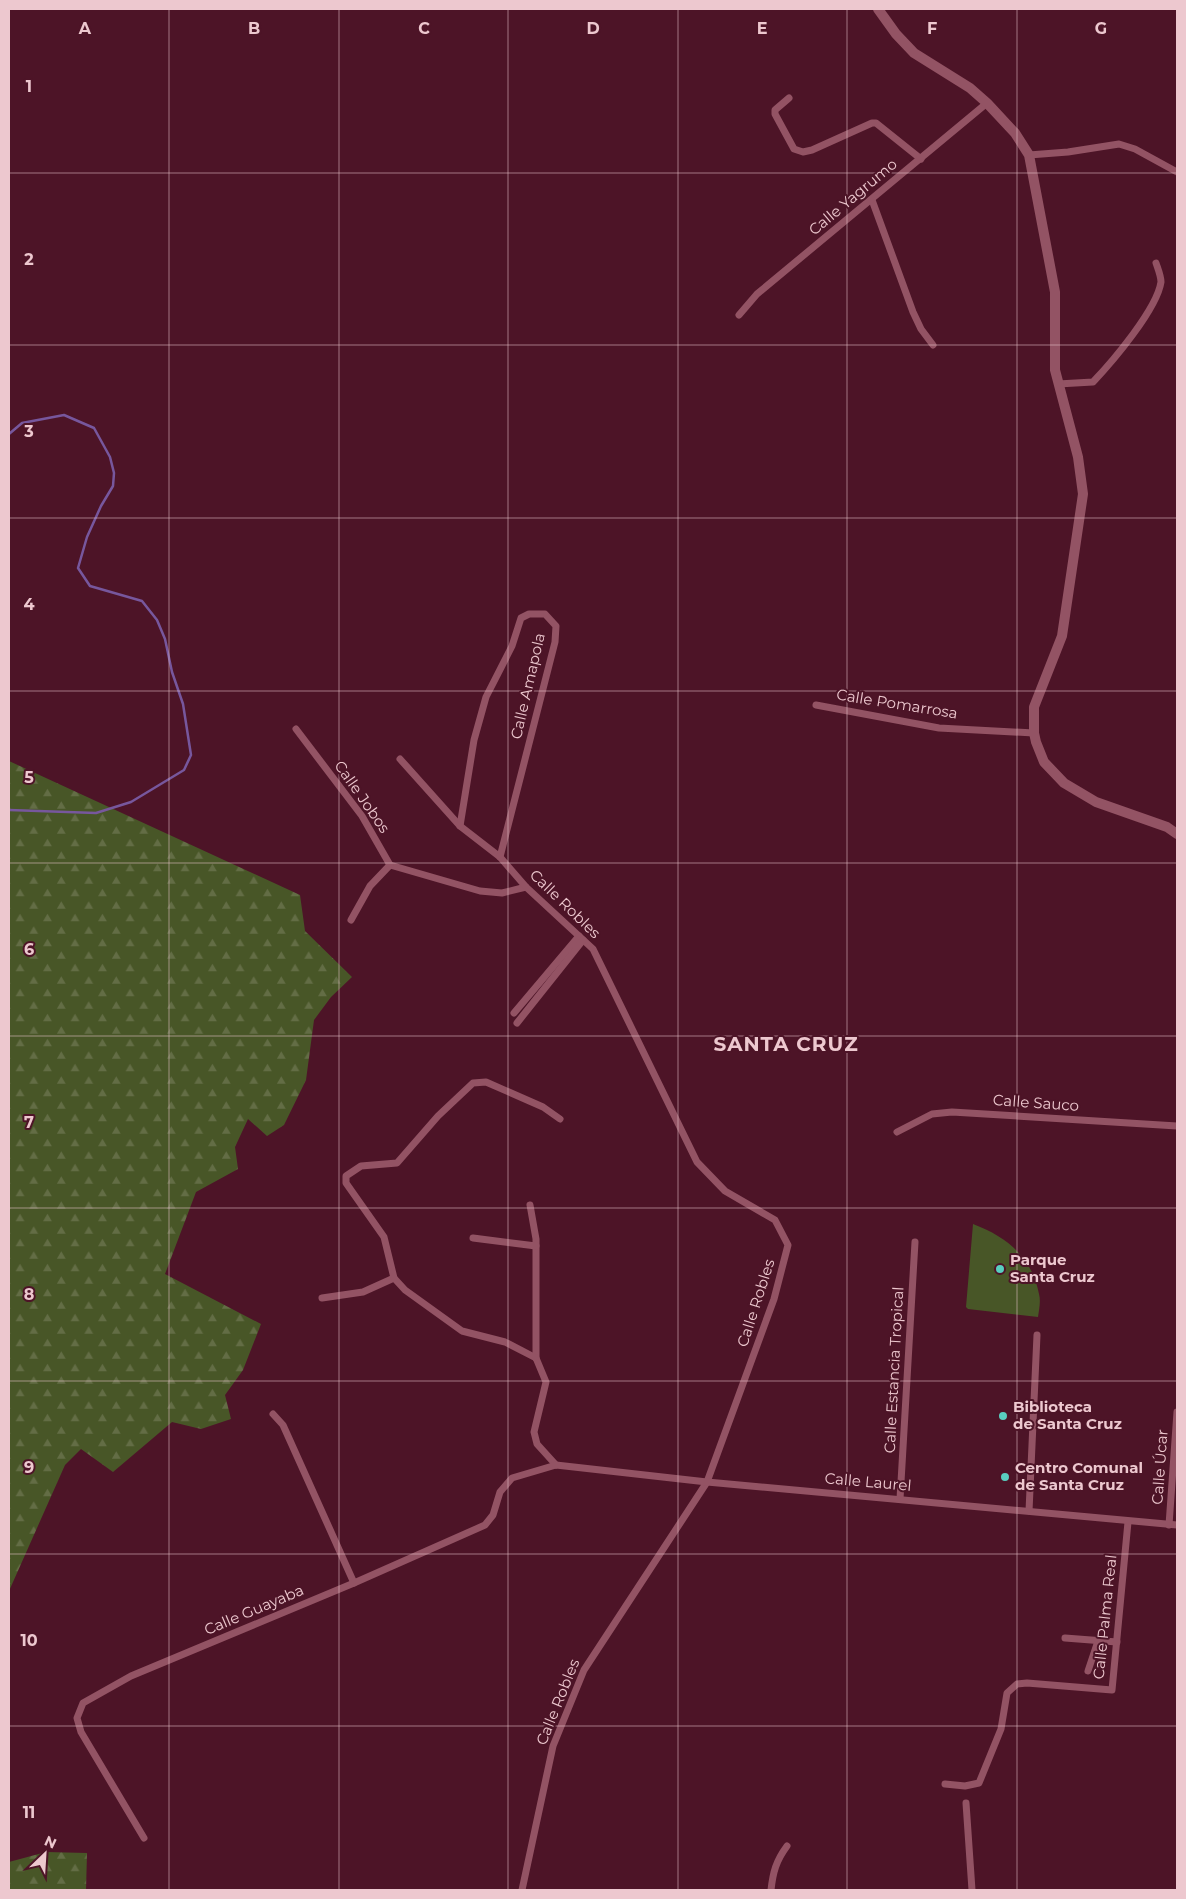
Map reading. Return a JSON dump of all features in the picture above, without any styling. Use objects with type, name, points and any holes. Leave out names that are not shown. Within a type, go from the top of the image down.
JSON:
[{"type":"street","points":[[878,9],[896,34],[914,53],[970,88],[987,103],[1014,133],[1029,155],[1055,292],[1055,370],[1078,456],[1083,504],[1062,636],[1034,707],[1034,734],[1044,762],[1064,783],[1096,802],[1167,827],[1177,834]]},
{"type":"street","points":[[789,98],[774,110],[794,149],[799,151],[812,150],[876,123],[921,159]]},
{"type":"street","name":"Calle Yagrumo","points":[[739,315],[757,294],[987,103]]},
{"type":"street","points":[[1029,155],[1068,152],[1119,144],[1135,149],[1177,172]]},
{"type":"street","points":[[872,200],[913,312],[921,329],[933,344]]},
{"type":"street","points":[[1058,384],[1093,382],[1111,363],[1154,303],[1161,280],[1156,263]]},
{"type":"street","name":"Calle Amapola","points":[[460,826],[474,740],[486,697],[512,646],[521,618],[529,614],[545,614],[556,626],[555,642],[500,857]]},
{"type":"street","name":"Calle Pomarrosa","points":[[816,705],[939,728],[1034,734]]},
{"type":"street","name":"Calle Jobos","points":[[296,729],[362,816],[390,865]]},
{"type":"street","name":"Calle Robles","points":[[400,760],[460,826],[500,857],[526,887],[593,949],[697,1162],[725,1191],[775,1220],[788,1245],[774,1299],[708,1482],[584,1670],[552,1746],[522,1890]]},
{"type":"street","points":[[351,920],[370,886],[390,865],[480,891],[502,893],[526,887]]},
{"type":"street","points":[[514,1013],[581,938]]},
{"type":"street","points":[[517,1023],[581,938]]},
{"type":"street","points":[[536,1358],[505,1342],[462,1332],[405,1290],[394,1278],[384,1237],[346,1183],[346,1176],[362,1166],[397,1163],[438,1116],[474,1084],[486,1082],[543,1107],[560,1119]]},
{"type":"street","name":"Calle Sauco","points":[[897,1132],[932,1114],[952,1112],[1177,1126]]},
{"type":"street","points":[[530,1205],[536,1246],[536,1358],[546,1382],[534,1432],[538,1444],[556,1465]]},
{"type":"street","points":[[473,1238],[536,1246]]},
{"type":"street","name":"Calle Estancia Tropical","points":[[900,1499],[915,1242]]},
{"type":"street","points":[[322,1298],[363,1292],[394,1278]]},
{"type":"street","points":[[1029,1511],[1037,1334]]},
{"type":"street","name":"Calle Úcar","points":[[1173,1525],[1177,1412]]},
{"type":"street","points":[[273,1414],[283,1425],[354,1583]]},
{"type":"street","name":"Calle Laurel","points":[[556,1465],[708,1482],[1173,1525]]},
{"type":"street","name":"Calle Guayaba","points":[[144,1838],[81,1732],[78,1718],[83,1703],[131,1676],[354,1583],[485,1525],[493,1515],[500,1492],[512,1478],[556,1465]]},
{"type":"street","name":"Calle Palma Real","points":[[945,1784],[965,1786],[978,1783],[1001,1729],[1008,1693],[1017,1684],[1027,1682],[1112,1690],[1128,1522]]},
{"type":"street","points":[[1065,1638],[1117,1642]]},
{"type":"street","points":[[1088,1671],[1098,1641]]},
{"type":"street","points":[[966,1803],[972,1890]]},
{"type":"street","points":[[771,1890],[773,1871],[778,1858],[787,1846]]},
{"type":"green space","points":[[9,761],[300,895],[305,931],[352,977],[331,997],[314,1020],[306,1080],[284,1125],[267,1136],[248,1119],[235,1147],[238,1169],[196,1192],[165,1274],[261,1324],[243,1370],[225,1395],[231,1419],[201,1429],[172,1422],[113,1472],[81,1449],[65,1465],[9,1591]]},
{"type":"green space","name":"Parque Santa Cruz","points":[[973,1224],[997,1235],[1007,1242],[1031,1269],[1039,1294],[1038,1317],[968,1309],[966,1307]]},
{"type":"green space","points":[[46,1852],[87,1853],[86,1890],[9,1890],[9,1862]]},
{"type":"waterway","points":[[9,434],[22,423],[64,415],[94,428],[110,457],[114,473],[113,486],[101,506],[87,537],[78,568],[90,586],[142,601],[157,620],[165,639],[172,672],[183,704],[191,755],[184,770],[131,802],[96,813],[9,810]]},
{"type":"place","name":"Parque Santa Cruz","points":[[1000,1269]]},
{"type":"place","name":"Biblioteca de Santa Cruz","points":[[1003,1416]]},
{"type":"place","name":"Centro Comunal de Santa Cruz","points":[[1005,1477]]},
{"type":"district","name":"SANTA CRUZ","points":[[786,1044]]}]
